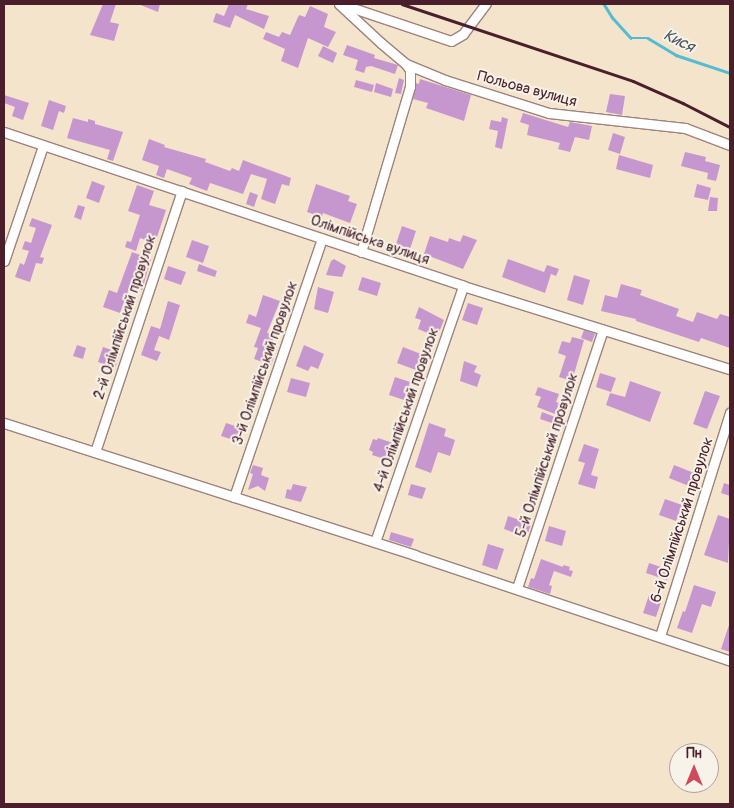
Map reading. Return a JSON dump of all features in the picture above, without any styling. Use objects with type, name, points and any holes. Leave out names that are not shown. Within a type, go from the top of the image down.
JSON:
[{"type":"street","points":[[339,4],[447,41],[460,37],[485,5]]},
{"type":"street","name":"Польова вулиця","points":[[339,4],[406,64],[477,91],[549,113],[684,128],[730,145]]},
{"type":"street","points":[[361,252],[410,87],[410,70],[406,64]]},
{"type":"street","name":"Олімпійська вулиця","points":[[4,132],[463,286],[730,369]]},
{"type":"street","points":[[4,261],[43,146]]},
{"type":"street","name":"2-й Олімпійський провулок","points":[[95,452],[182,191]]},
{"type":"street","name":"3-й Олімпійський провулок","points":[[234,496],[322,239]]},
{"type":"street","name":"4-й Олімпійський провулок","points":[[375,542],[463,286]]},
{"type":"street","name":"5-й Олімпійський провулок","points":[[517,588],[603,330]]},
{"type":"street","name":"6-й Олімпійський провулок","points":[[660,636],[730,413]]},
{"type":"street","points":[[4,424],[234,496],[730,660]]},
{"type":"building","points":[[103,4],[116,4],[110,22],[119,24],[114,41],[90,35]]},
{"type":"building","points":[[138,4],[160,4],[158,12]]},
{"type":"building","points":[[229,4],[248,4],[246,9],[269,16],[264,29],[235,15],[230,28],[213,22],[216,13],[224,16]]},
{"type":"building","points":[[310,6],[328,14],[324,27],[336,32],[328,47],[308,38],[298,68],[281,61],[285,49],[263,39],[266,32],[279,37],[282,32],[290,35],[299,15],[305,17]]},
{"type":"building","points":[[347,45],[375,55],[374,58],[398,65],[395,74],[371,66],[366,67],[364,73],[355,70],[358,60],[343,55]]},
{"type":"building","points":[[323,46],[337,53],[333,63],[318,56]]},
{"type":"building","points":[[399,78],[404,80],[401,94],[395,93]]},
{"type":"building","points":[[420,79],[471,95],[464,121],[426,108],[428,103],[413,99],[416,83],[419,84]]},
{"type":"building","points":[[356,80],[374,85],[372,92],[354,87]]},
{"type":"building","points":[[376,83],[393,89],[391,97],[374,92]]},
{"type":"building","points":[[610,94],[625,96],[622,115],[606,112]]},
{"type":"building","points":[[4,95],[29,103],[23,120],[12,116],[15,107],[4,103]]},
{"type":"building","points":[[49,100],[66,106],[64,113],[59,111],[53,130],[41,126]]},
{"type":"building","points":[[523,113],[568,127],[570,122],[592,126],[589,140],[575,137],[570,152],[558,149],[560,143],[527,135],[529,125],[520,122]]},
{"type":"building","points":[[502,117],[508,119],[502,149],[495,147],[498,131],[489,129],[491,120],[501,122]]},
{"type":"building","points":[[73,118],[88,122],[88,119],[95,121],[95,124],[123,132],[113,161],[107,159],[110,150],[67,138]]},
{"type":"building","points":[[613,133],[625,137],[620,154],[608,150]]},
{"type":"building","points":[[149,139],[165,145],[164,147],[206,159],[205,162],[230,171],[232,168],[239,171],[243,160],[291,178],[289,186],[282,184],[275,204],[261,199],[267,179],[251,174],[243,194],[210,183],[207,191],[189,184],[192,178],[167,169],[164,178],[156,175],[159,166],[142,160]]},
{"type":"building","points":[[685,152],[706,157],[705,161],[720,165],[716,181],[707,179],[708,173],[681,166]]},
{"type":"building","points":[[619,155],[653,165],[650,178],[616,169]]},
{"type":"building","points":[[92,181],[105,186],[99,203],[86,198]]},
{"type":"building","points":[[316,184],[350,196],[348,201],[357,204],[350,223],[323,213],[322,217],[307,212]]},
{"type":"building","points":[[697,184],[711,188],[708,200],[694,197]]},
{"type":"building","points":[[137,185],[154,191],[149,205],[166,210],[155,243],[140,238],[136,251],[125,247],[127,241],[131,242],[140,215],[128,211]]},
{"type":"building","points":[[250,192],[258,195],[254,207],[246,204]]},
{"type":"building","points":[[710,197],[718,198],[717,211],[708,211]]},
{"type":"building","points":[[78,205],[85,207],[81,220],[74,217]]},
{"type":"building","points":[[32,218],[52,225],[40,257],[44,258],[42,264],[36,263],[30,282],[15,277],[20,263],[24,265],[29,251],[22,249],[25,241],[31,243],[36,228],[29,226]]},
{"type":"building","points":[[402,226],[416,231],[410,249],[396,244]]},
{"type":"building","points":[[463,235],[477,240],[463,269],[424,254],[430,236],[448,242],[449,238],[460,242]]},
{"type":"building","points":[[192,240],[209,246],[203,263],[186,257]]},
{"type":"building","points":[[132,252],[151,259],[142,290],[130,286],[120,313],[103,307],[109,290],[117,293]]},
{"type":"building","points":[[334,259],[346,266],[342,277],[326,275],[331,261]]},
{"type":"building","points":[[508,259],[544,272],[547,265],[559,269],[556,276],[551,274],[545,293],[502,277]]},
{"type":"building","points":[[199,264],[217,271],[215,277],[197,271]]},
{"type":"building","points":[[168,266],[186,272],[181,285],[164,279]]},
{"type":"building","points":[[574,275],[590,280],[583,305],[567,300]]},
{"type":"building","points":[[362,277],[381,283],[377,296],[358,290]]},
{"type":"building","points":[[621,284],[642,290],[640,295],[679,309],[676,316],[693,322],[697,312],[717,319],[720,314],[730,317],[730,348],[701,338],[699,342],[636,321],[636,319],[601,311],[605,295],[617,298]]},
{"type":"building","points":[[318,287],[334,292],[328,313],[314,309]]},
{"type":"building","points":[[263,295],[280,301],[267,333],[275,335],[268,355],[274,357],[271,365],[254,359],[258,348],[254,347],[261,328],[246,323],[249,314],[256,317]]},
{"type":"building","points":[[168,301],[180,305],[169,340],[159,336],[154,350],[161,352],[157,361],[141,355],[151,326],[160,329]]},
{"type":"building","points":[[468,303],[483,308],[477,325],[462,320]]},
{"type":"building","points":[[419,307],[444,320],[437,337],[418,329],[421,320],[415,318]]},
{"type":"building","points":[[584,330],[595,334],[592,342],[581,338]]},
{"type":"building","points":[[572,337],[584,340],[572,381],[559,377],[566,356],[558,353],[562,341],[570,343]]},
{"type":"building","points":[[77,345],[86,348],[83,359],[73,356]]},
{"type":"building","points":[[304,345],[324,354],[318,369],[311,366],[308,371],[296,366]]},
{"type":"building","points":[[103,347],[120,353],[115,368],[98,362]]},
{"type":"building","points":[[403,347],[421,354],[416,370],[397,363]]},
{"type":"building","points":[[464,361],[477,366],[474,372],[481,375],[477,387],[460,381]]},
{"type":"building","points":[[600,373],[616,378],[611,392],[596,387]]},
{"type":"building","points":[[395,377],[410,382],[404,400],[389,395]]},
{"type":"building","points":[[291,378],[310,383],[306,397],[287,392]]},
{"type":"building","points":[[630,381],[661,392],[650,422],[606,405],[610,393],[625,397]]},
{"type":"building","points":[[538,387],[559,394],[556,402],[559,403],[555,414],[537,407],[541,397],[535,395]]},
{"type":"building","points":[[705,391],[720,396],[707,429],[693,424]]},
{"type":"building","points":[[542,412],[566,421],[564,427],[540,419]]},
{"type":"building","points":[[226,423],[244,429],[240,442],[221,436]]},
{"type":"building","points":[[429,423],[446,429],[444,436],[455,440],[450,456],[438,452],[431,473],[415,467]]},
{"type":"building","points":[[378,438],[393,443],[388,460],[372,455],[373,452],[369,450],[373,439],[377,440]]},
{"type":"building","points":[[584,444],[599,449],[591,475],[598,477],[595,489],[578,484],[585,463],[578,461]]},
{"type":"building","points":[[253,465],[263,468],[261,475],[269,478],[265,491],[258,486],[248,490],[253,474],[250,473]]},
{"type":"building","points":[[674,465],[694,473],[689,486],[669,478]]},
{"type":"building","points":[[724,483],[730,485],[730,496],[721,493]]},
{"type":"building","points":[[293,484],[307,487],[301,502],[285,498],[287,489],[291,490]]},
{"type":"building","points":[[411,484],[426,488],[422,499],[408,495]]},
{"type":"building","points":[[665,499],[682,505],[676,521],[659,515]]},
{"type":"building","points":[[718,515],[730,519],[728,563],[704,555]]},
{"type":"building","points":[[508,516],[531,524],[528,533],[521,531],[520,535],[504,529]]},
{"type":"building","points":[[549,526],[566,531],[562,546],[545,541]]},
{"type":"building","points":[[391,532],[414,539],[411,547],[389,540]]},
{"type":"building","points":[[488,544],[504,549],[497,570],[482,565]]},
{"type":"building","points":[[541,559],[563,567],[563,565],[570,567],[569,570],[573,571],[571,577],[554,571],[549,585],[552,586],[550,594],[528,587],[531,578],[534,579]]},
{"type":"building","points":[[649,563],[670,570],[667,580],[646,573]]},
{"type":"building","points":[[694,585],[716,592],[711,607],[702,604],[692,633],[677,628],[683,611],[685,612]]},
{"type":"building","points":[[649,595],[662,599],[656,617],[643,613]]},
{"type":"building","points":[[730,626],[730,652],[721,649]]},
{"type":"waterway","name":"Кися","points":[[604,4],[612,17],[631,38],[648,38],[676,55],[730,73]]},
{"type":"railway","points":[[402,4],[633,81],[683,103],[730,127]]}]
